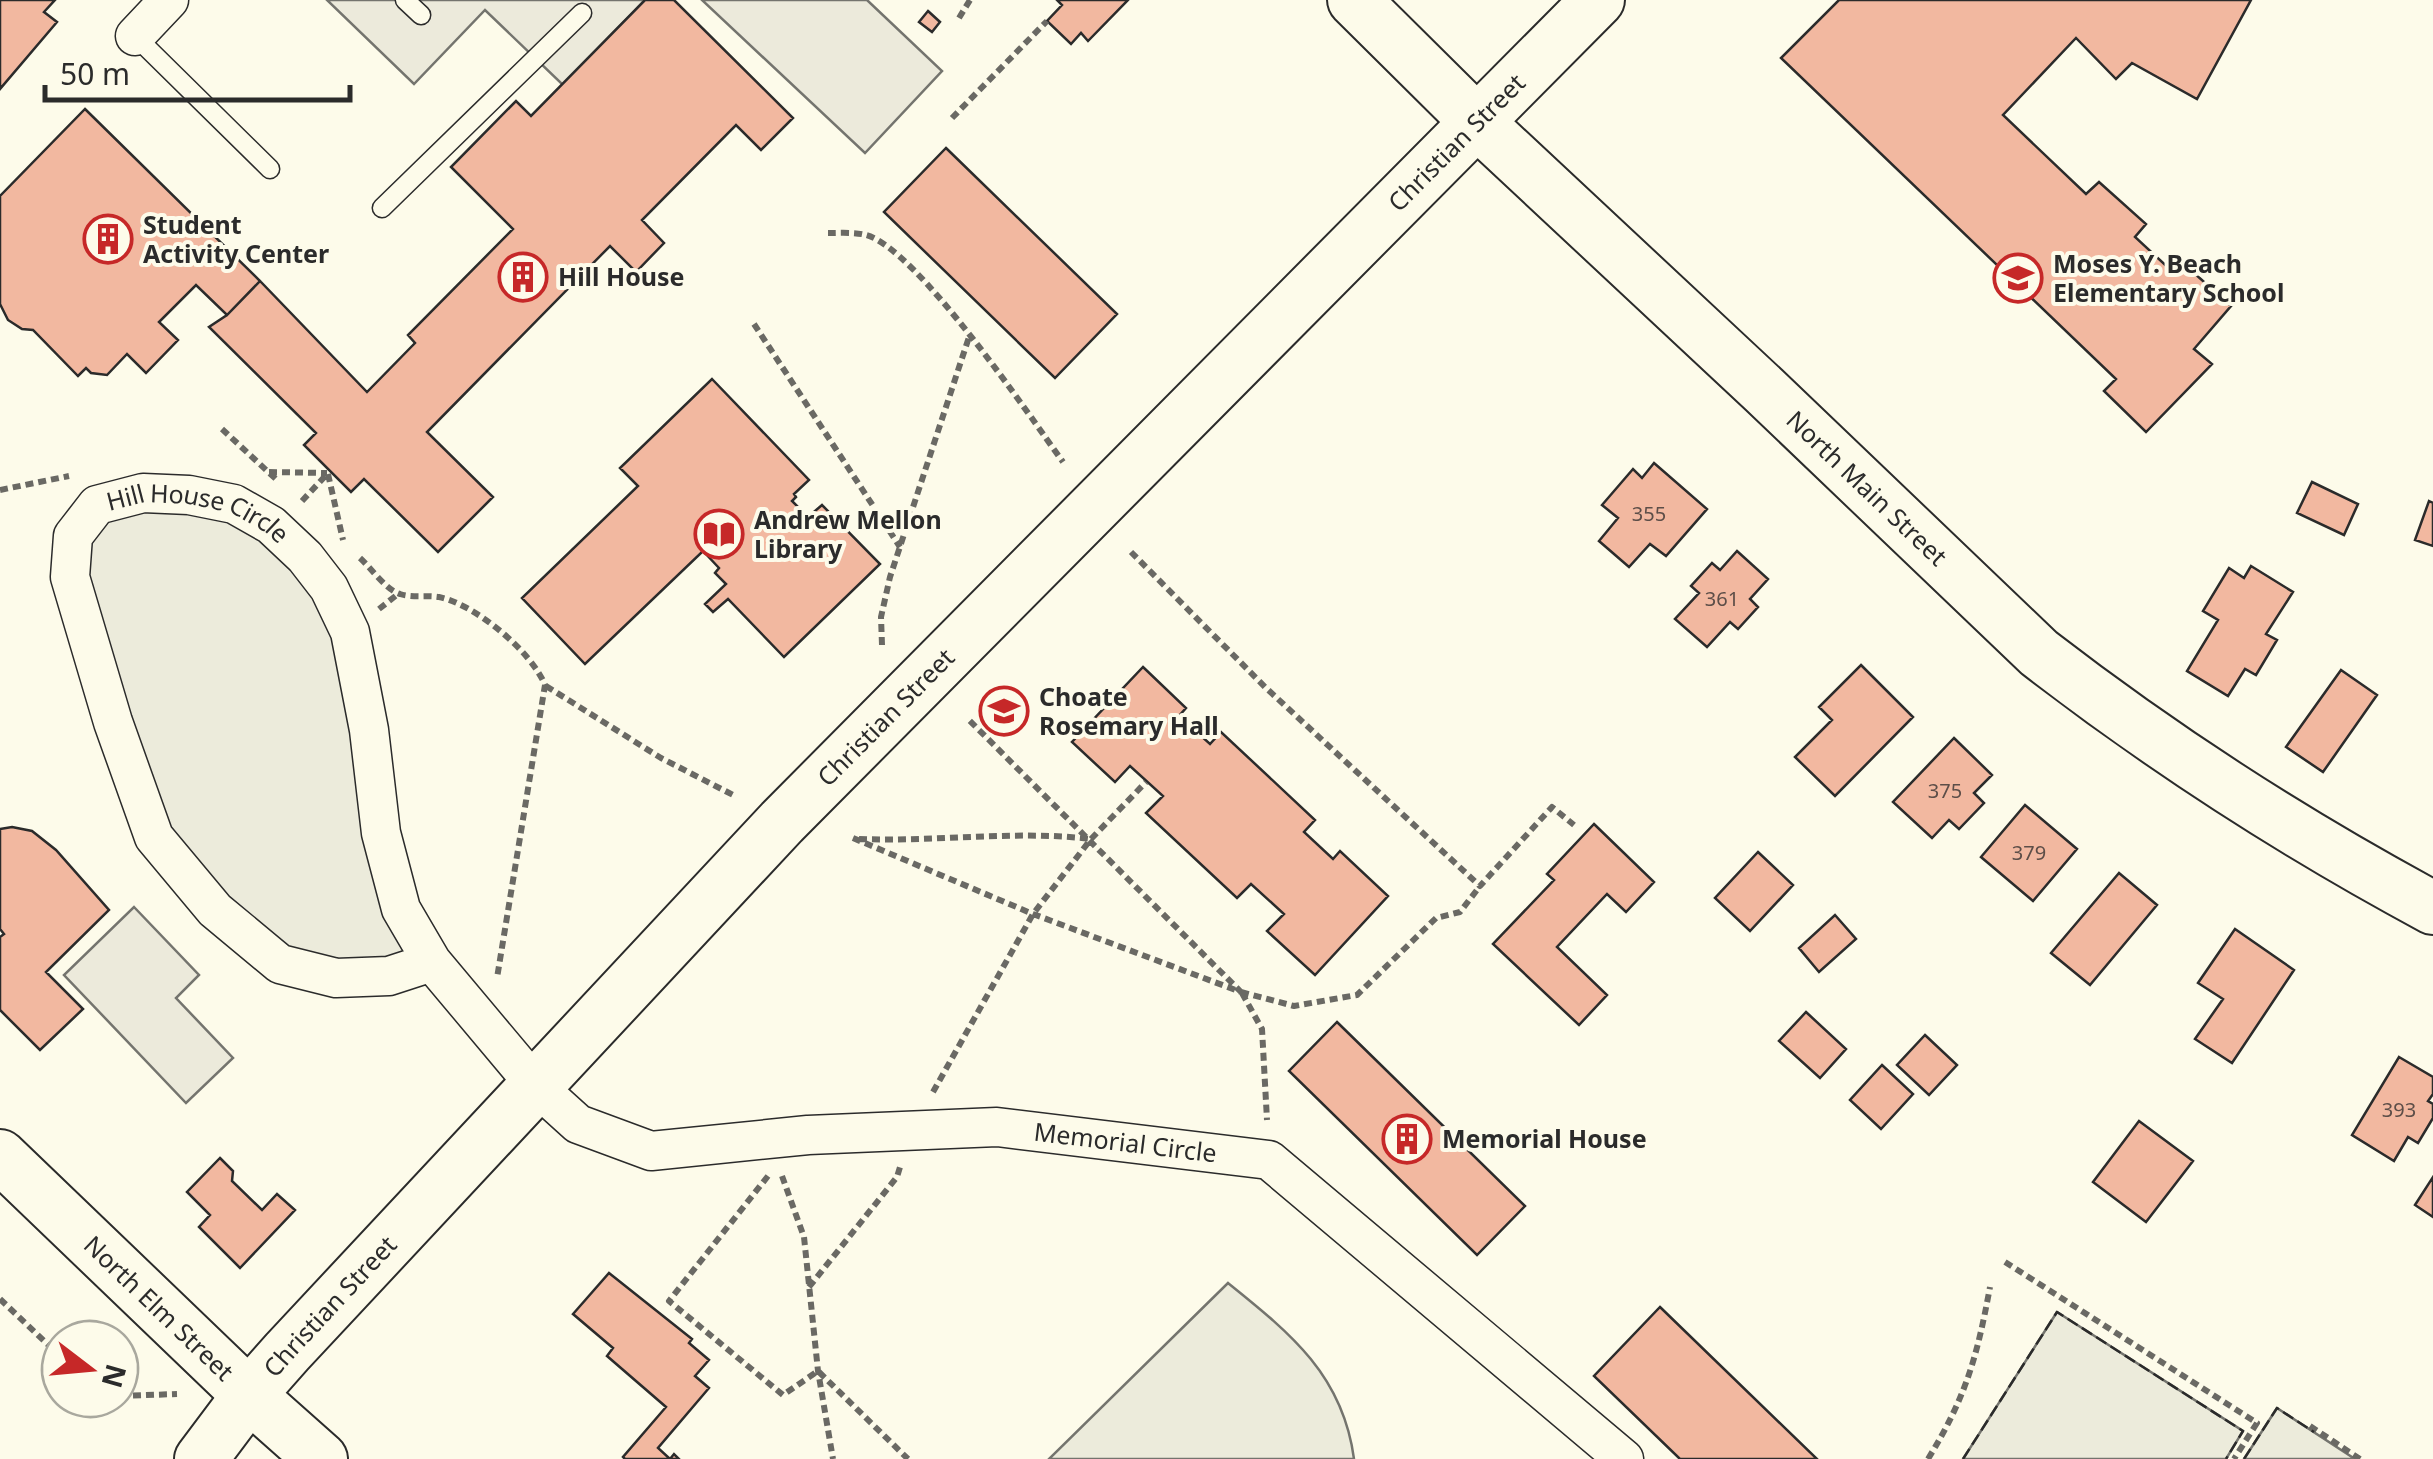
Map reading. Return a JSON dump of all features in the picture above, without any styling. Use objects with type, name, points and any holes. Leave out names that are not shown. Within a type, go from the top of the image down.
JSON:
[{"type":"main road","name":"North Main Street","points":[[1354,0],[1477,122],[2038,653],[2233,790],[2433,908]]},
{"type":"main road","name":"Christian Street","points":[[201,1459],[249,1395],[782,822],[1598,0]]},
{"type":"main road","name":"North Elm Street","points":[[0,1156],[249,1395],[322,1459]]},
{"type":"street","points":[[135,36],[168,0]]},
{"type":"street","name":"Hill House Circle","points":[[432,962],[389,976],[336,978],[280,964],[214,910],[154,838],[113,722],[70,576],[74,536],[97,505],[143,493],[189,495],[234,504],[271,525],[305,557],[329,588],[350,632],[369,730],[382,833],[401,909],[432,962],[536,1086]]},
{"type":"street","name":"Memorial Circle","points":[[536,1086],[578,1124],[650,1151],[914,1128],[997,1127],[1270,1160]]},
{"type":"street","points":[[1270,1160],[1624,1459]]},
{"type":"lane","points":[[405,0],[420,14]]},
{"type":"lane","points":[[382,208],[582,13]]},
{"type":"lane","points":[[135,36],[270,169]]},
{"type":"path","points":[[959,18],[970,0]]},
{"type":"path","points":[[952,118],[1047,21]]},
{"type":"path","points":[[828,233],[868,235],[898,252],[970,336],[1063,462]]},
{"type":"path","points":[[754,324],[900,547]]},
{"type":"path","points":[[882,645],[881,617],[900,547],[970,336]]},
{"type":"path","points":[[268,472],[328,472],[344,544]]},
{"type":"path","points":[[0,490],[75,475]]},
{"type":"path","points":[[1131,552],[1266,686],[1480,886]]},
{"type":"path","points":[[398,594],[439,597],[467,607],[540,671],[546,685],[488,1028]]},
{"type":"path","points":[[546,685],[661,758],[735,796]]},
{"type":"path","points":[[967,718],[1241,992],[1262,1029],[1270,1160]]},
{"type":"path","points":[[809,1287],[896,1178],[914,1128],[1033,914],[1091,840],[1146,782]]},
{"type":"path","points":[[1091,840],[1064,836],[917,841],[853,838],[1033,914],[1241,992],[1294,1006],[1357,995],[1436,918],[1460,912],[1552,807],[1574,826]]},
{"type":"path","points":[[818,1371],[783,1394],[669,1301],[777,1164],[804,1237],[818,1371],[833,1459]]},
{"type":"path","points":[[2005,1262],[2257,1422],[2234,1459]]},
{"type":"path","points":[[1928,1459],[1951,1421],[1976,1362],[1990,1287]]},
{"type":"path","points":[[0,1299],[40,1337]]},
{"type":"path","points":[[818,1371],[908,1459]]},
{"type":"path","points":[[140,1395],[177,1394]]},
{"type":"path","points":[[2310,1426],[2360,1459]]},
{"type":"shaded area","points":[[327,0],[645,0],[563,85],[485,10],[414,84]]},
{"type":"shaded area","points":[[702,0],[867,0],[942,71],[865,153]]},
{"type":"shaded area","points":[[171,494],[271,525],[356,664],[417,967],[280,964],[154,837],[73,536]]},
{"type":"shaded area","points":[[134,907],[199,975],[176,998],[233,1058],[186,1103],[64,975]]},
{"type":"shaded area","points":[[1228,1283],[1292,1339],[1326,1380],[1348,1429],[1354,1459],[1049,1459]]},
{"type":"shaded area","points":[[2057,1312],[2243,1431],[2226,1459],[1963,1459]]},
{"type":"shaded area","points":[[2277,1408],[2355,1459],[2244,1459]]},
{"type":"building","points":[[0,0],[55,0],[44,12],[57,22],[0,89]]},
{"type":"building","name":"Hill House","points":[[645,0],[674,0],[793,118],[761,150],[736,125],[642,220],[664,243],[636,272],[610,246],[427,432],[493,497],[438,552],[364,479],[351,492],[304,445],[316,433],[209,327],[227,315],[260,281],[367,392],[415,343],[408,335],[513,229],[451,167],[516,101],[531,116]]},
{"type":"building","points":[[1057,0],[1128,0],[1088,41],[1081,33],[1071,44],[1047,21],[1062,5]]},
{"type":"building","points":[[1839,0],[2251,0],[2197,99],[2132,63],[2116,79],[2076,38],[2003,115],[2086,194],[2099,182],[2146,224],[2135,237],[2174,273],[2184,264],[2231,306],[2194,349],[2212,364],[2146,432],[2104,391],[2116,379],[1781,58]]},
{"type":"building","points":[[928,11],[940,22],[932,32],[919,22]]},
{"type":"building","name":"Student Activity Center","points":[[85,109],[260,281],[227,315],[196,285],[159,322],[178,340],[146,373],[127,354],[107,375],[91,373],[86,368],[78,376],[33,330],[22,329],[8,320],[0,304],[0,196]]},
{"type":"building","points":[[946,148],[1117,314],[1055,378],[884,212]]},
{"type":"building","name":"Andrew Mellon Library","points":[[712,379],[809,480],[792,501],[808,517],[822,505],[880,564],[784,657],[728,599],[713,612],[705,604],[726,584],[715,573],[719,568],[703,551],[585,664],[522,598],[638,486],[620,468]]},
{"type":"building","points":[[1654,463],[1707,509],[1666,556],[1650,544],[1629,567],[1599,541],[1618,518],[1602,505],[1633,469],[1642,478]]},
{"type":"building","points":[[2312,482],[2358,504],[2344,535],[2297,513]]},
{"type":"building","points":[[2429,501],[2433,503],[2433,546],[2415,540]]},
{"type":"building","points":[[1737,551],[1768,579],[1750,599],[1758,607],[1738,629],[1730,622],[1707,647],[1675,619],[1699,593],[1691,586],[1712,563],[1720,570]]},
{"type":"building","points":[[2251,566],[2293,592],[2266,634],[2277,640],[2256,675],[2245,669],[2228,696],[2187,671],[2218,620],[2203,611],[2229,568],[2244,578]]},
{"type":"building","points":[[1861,665],[1913,717],[1835,796],[1795,757],[1832,720],[1819,707]]},
{"type":"building","points":[[1143,667],[1186,708],[1179,716],[1210,744],[1221,732],[1315,820],[1304,832],[1333,859],[1340,851],[1388,896],[1315,975],[1267,931],[1284,914],[1251,884],[1237,898],[1146,813],[1163,796],[1130,766],[1115,782],[1072,742]]},
{"type":"building","points":[[2341,670],[2377,695],[2323,772],[2286,747]]},
{"type":"building","points":[[1954,738],[1992,775],[1974,793],[1984,803],[1959,829],[1949,820],[1932,838],[1893,802]]},
{"type":"building","points":[[2025,805],[2077,849],[2033,901],[1981,857]]},
{"type":"building","points":[[1594,824],[1654,882],[1626,912],[1607,894],[1557,947],[1607,995],[1579,1025],[1493,944],[1554,880],[1547,874]]},
{"type":"building","points":[[0,829],[32,831],[56,850],[109,910],[46,972],[83,1009],[40,1050],[0,1010],[0,937],[4,934],[0,929]]},
{"type":"building","points":[[1758,852],[1793,885],[1750,931],[1715,898]]},
{"type":"building","points":[[2119,873],[2157,905],[2090,985],[2051,953]]},
{"type":"building","points":[[1835,915],[1856,939],[1819,972],[1799,948]]},
{"type":"building","points":[[2235,929],[2294,970],[2232,1063],[2195,1039],[2223,999],[2198,983]]},
{"type":"building","points":[[1806,1012],[1846,1049],[1820,1078],[1779,1041]]},
{"type":"building","name":"Memorial House","points":[[1337,1022],[1525,1206],[1477,1255],[1289,1071]]},
{"type":"building","points":[[1925,1035],[1957,1065],[1929,1095],[1897,1065]]},
{"type":"building","points":[[2399,1057],[2433,1077],[2433,1094],[2428,1101],[2433,1104],[2433,1118],[2418,1143],[2408,1137],[2394,1161],[2352,1135]]},
{"type":"building","points":[[1882,1065],[1913,1094],[1881,1129],[1850,1100]]},
{"type":"building","points":[[2139,1121],[2193,1161],[2146,1222],[2093,1182]]},
{"type":"building","points":[[220,1158],[233,1171],[232,1181],[262,1210],[277,1194],[295,1210],[240,1268],[199,1227],[210,1215],[187,1192]]},
{"type":"building","points":[[2433,1177],[2433,1217],[2415,1205]]},
{"type":"building","points":[[609,1273],[692,1339],[689,1343],[709,1360],[695,1376],[709,1388],[658,1448],[670,1459],[623,1457],[666,1407],[607,1356],[613,1348],[573,1314]]},
{"type":"building","points":[[1660,1307],[1817,1459],[1680,1459],[1594,1376]]},
{"type":"fence","points":[[1963,1459],[2057,1312],[2243,1431],[2226,1459]]},
{"type":"fence","points":[[2244,1459],[2277,1408],[2314,1432]]},
{"type":"place","name":"Student Activity Center","points":[[108,239]]},
{"type":"place","name":"Hill House","points":[[523,277]]},
{"type":"place","name":"Moses Y. Beach Elementary School","points":[[2018,278]]},
{"type":"place","name":"Andrew Mellon Library","points":[[719,534]]},
{"type":"place","name":"Choate Rosemary Hall","points":[[1004,711]]},
{"type":"place","name":"Memorial House","points":[[1407,1139]]}]
